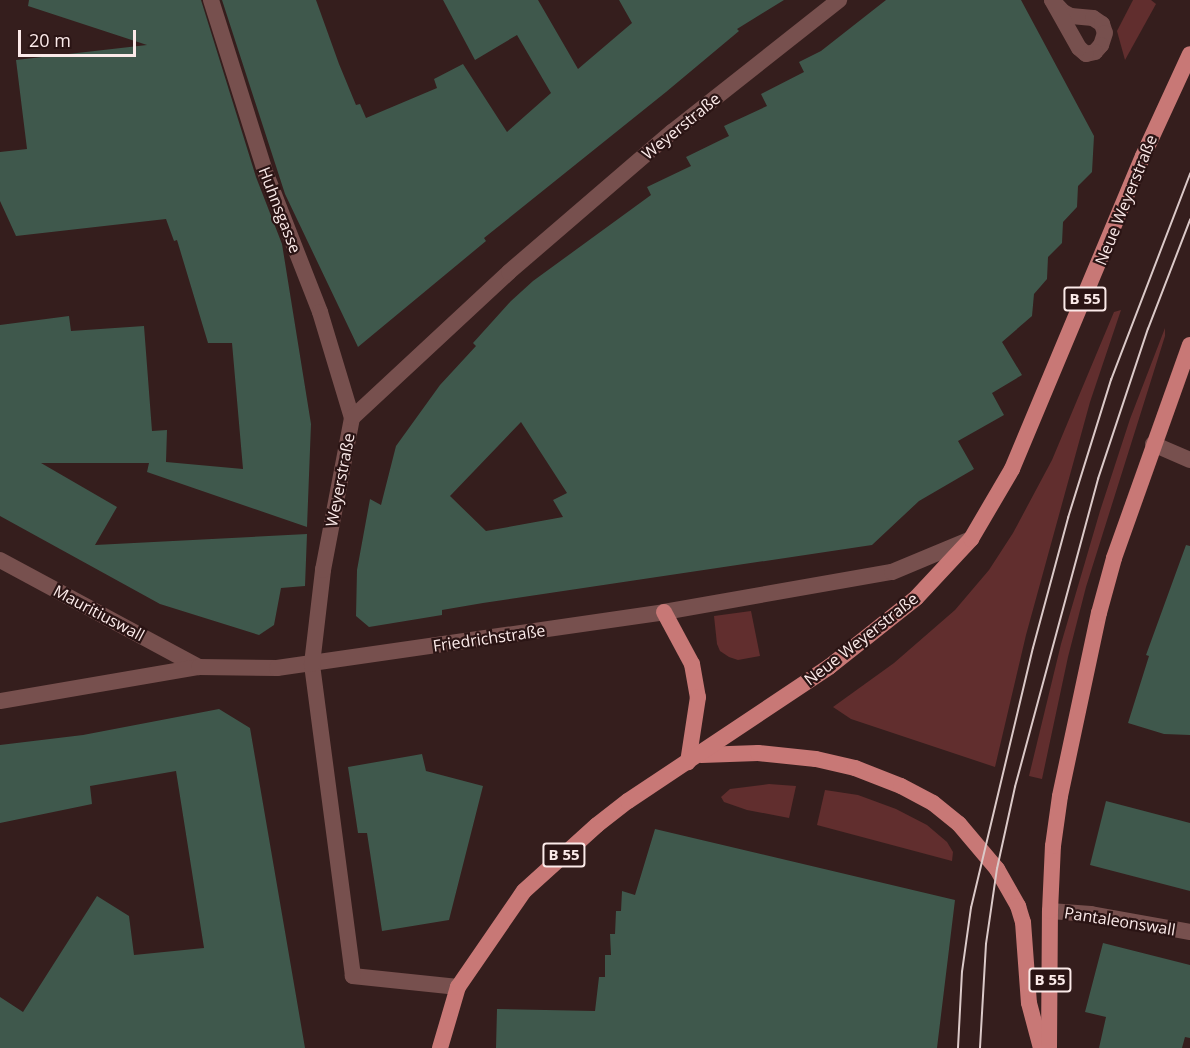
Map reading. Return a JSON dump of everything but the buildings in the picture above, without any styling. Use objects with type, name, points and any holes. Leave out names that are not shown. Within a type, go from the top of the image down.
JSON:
[{"type":"main road","name":"Neue Weyerstraße","points":[[458,987],[524,891],[597,825],[829,667],[916,598],[971,539],[1012,469],[1143,156],[1190,54]]},
{"type":"main road","name":"B 55","points":[[1049,1048],[1050,911],[1053,846],[1060,796],[1099,613],[1114,558],[1190,345]]},
{"type":"main road","points":[[664,612],[692,664],[698,697],[694,758],[758,753],[816,759],[855,768],[901,786],[933,803],[959,824],[997,869],[1018,906],[1023,922],[1029,1003],[1041,1048]]},
{"type":"main road","name":"B 55","points":[[440,1048],[458,987]]},
{"type":"street","name":"Huhnsgasse","points":[[211,0],[266,174],[320,312],[352,418]]},
{"type":"street","name":"Weyerstraße","points":[[458,987],[353,976],[312,664],[323,570],[352,418],[509,272],[672,132],[839,0]]},
{"type":"street","points":[[1153,444],[1190,460]]},
{"type":"street","name":"Friedrichstraße","points":[[0,701],[199,667],[277,668],[312,664],[664,612],[892,572],[971,539]]},
{"type":"street","name":"Mauritiuswall","points":[[0,560],[199,667]]},
{"type":"street","name":"Pantaleonswall","points":[[1050,911],[1090,914],[1190,932]]},
{"type":"shaded area","points":[[1133,0],[1151,0],[1156,4],[1125,60],[1117,31]]},
{"type":"shaded area","points":[[1121,310],[1090,402],[1026,635],[995,767],[851,719],[833,707],[894,663],[955,610],[989,570],[1013,533],[1052,460],[1114,312]]},
{"type":"shaded area","points":[[1165,328],[1165,336],[1086,587],[1068,657],[1042,779],[1029,776],[1061,644],[1100,511],[1130,419]]},
{"type":"shaded area","points":[[751,611],[760,656],[738,660],[729,657],[720,651],[717,644],[714,616]]},
{"type":"shaded area","points":[[769,784],[796,786],[789,818],[747,810],[724,802],[721,797],[730,789]]},
{"type":"shaded area","points":[[825,790],[858,795],[896,809],[927,825],[947,842],[953,852],[952,861],[817,825]]},
{"type":"tram line","points":[[958,1048],[962,972],[971,908],[1033,648],[1068,518],[1111,380],[1190,174]]},
{"type":"tram line","points":[[980,1048],[986,944],[997,869],[1015,787],[1098,479],[1148,329],[1190,220]]}]
